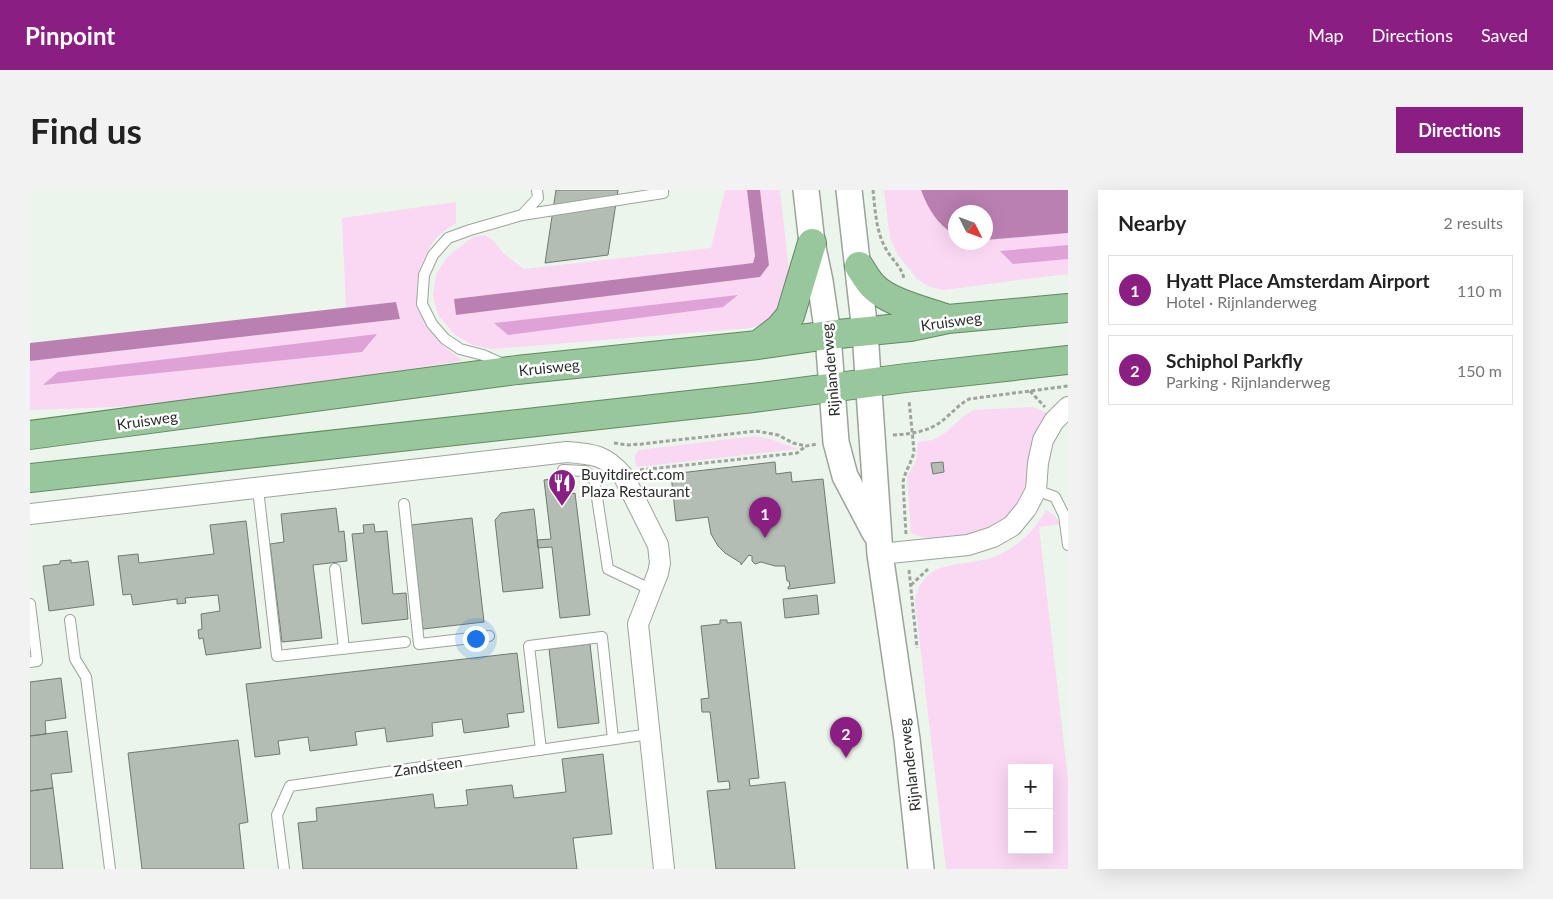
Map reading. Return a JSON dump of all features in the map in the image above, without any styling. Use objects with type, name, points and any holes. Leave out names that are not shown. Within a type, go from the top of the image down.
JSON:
[{"type":"highway","points":[[758,345],[779,329],[790,316],[812,243]]},
{"type":"highway","points":[[859,266],[873,286],[886,296],[901,304],[948,319]]},
{"type":"highway","name":"Kruisweg","points":[[30,435],[518,370],[910,327],[948,319],[1068,308]]},
{"type":"highway","points":[[30,478],[744,399],[832,386],[1068,360]]},
{"type":"street","name":"Rijnlanderweg","points":[[806,190],[812,243],[828,335],[836,442],[845,476],[880,548]]},
{"type":"street","name":"Rijnlanderweg","points":[[849,190],[865,332],[880,548],[907,739],[921,869]]},
{"type":"street","points":[[880,548],[908,551],[968,545],[994,537],[1012,526],[1026,509],[1036,490],[1038,463],[1043,440],[1054,421],[1068,407]]},
{"type":"street","points":[[30,514],[567,452],[593,454],[602,457],[617,468],[624,477],[658,545],[660,563],[652,590],[638,624],[664,869]]},
{"type":"lane","points":[[522,215],[538,198],[537,190]]},
{"type":"lane","points":[[518,370],[460,349],[446,339],[432,324],[422,304],[424,275],[433,255],[448,238],[522,215],[663,193],[664,190]]},
{"type":"lane","points":[[563,470],[585,471],[594,478],[608,569],[652,590]]},
{"type":"lane","points":[[258,489],[277,656],[405,642]]},
{"type":"lane","points":[[1036,490],[1055,497],[1064,515],[1068,545]]},
{"type":"lane","points":[[404,504],[419,644],[489,636]]},
{"type":"lane","points":[[335,568],[344,648]]},
{"type":"lane","points":[[30,604],[37,661],[30,662]]},
{"type":"lane","points":[[70,620],[76,659],[86,677],[110,869]]},
{"type":"lane","points":[[541,750],[529,646],[602,637],[613,739]]},
{"type":"lane","name":"Zandsteen","points":[[284,869],[277,815],[290,786],[650,734]]},
{"type":"path","points":[[908,551],[903,483],[914,451],[913,433],[930,428],[941,422],[962,403],[969,400],[1068,386]]},
{"type":"path","points":[[624,477],[639,470],[797,453],[806,446]]},
{"type":"shaded area","points":[[725,190],[747,190],[755,256],[753,263],[455,299],[456,315],[760,277],[769,265],[760,190],[780,190],[790,280],[777,310],[765,323],[751,328],[492,349],[473,345],[455,335],[438,315],[433,295],[436,275],[446,259],[473,237],[485,235],[493,240],[504,254],[524,269],[711,248]]},
{"type":"shaded area","points":[[747,190],[760,190],[769,265],[760,277],[456,315],[454,299],[753,263],[755,256]]},
{"type":"shaded area","points":[[884,190],[921,190],[934,216],[948,230],[948,250],[993,250],[993,239],[1068,233],[1068,274],[945,290],[930,287],[918,280],[898,255],[890,238]]},
{"type":"shaded area","points":[[921,190],[1068,190],[1068,233],[993,239],[993,205],[948,205],[948,230],[934,216]]},
{"type":"shaded area","points":[[456,202],[456,223],[437,237],[423,261],[417,286],[417,299],[420,312],[434,336],[463,361],[179,403],[30,410],[30,361],[400,319],[396,302],[346,308],[342,218]]},
{"type":"shaded area","points":[[1068,245],[1068,259],[1013,264],[1000,251]]},
{"type":"shaded area","points":[[738,295],[723,307],[508,335],[494,323]]},
{"type":"shaded area","points":[[396,302],[400,319],[30,361],[30,343]]},
{"type":"shaded area","points":[[377,334],[362,352],[43,385],[58,372]]},
{"type":"shaded area","points":[[1033,407],[1047,413],[1032,441],[1026,486],[1016,506],[1009,514],[991,527],[971,534],[929,538],[911,533],[907,477],[916,461],[918,442],[933,440],[974,410]]},
{"type":"shaded area","points":[[755,436],[798,449],[637,467],[635,461],[635,455],[639,450]]},
{"type":"shaded area","points":[[1046,510],[1054,515],[1061,524],[1039,527],[1068,779],[1068,869],[946,869],[915,601],[920,586],[928,575],[950,565],[990,558],[1003,553],[1022,540],[1033,529]]},
{"type":"building","points":[[556,190],[618,190],[608,255],[545,263]]},
{"type":"building","points":[[775,462],[776,474],[791,472],[792,482],[823,479],[835,583],[788,589],[790,586],[789,581],[787,581],[785,566],[775,566],[761,562],[755,564],[752,561],[752,556],[749,555],[741,565],[741,563],[725,553],[711,534],[708,517],[676,521],[671,474]]},
{"type":"building","points":[[943,462],[944,472],[933,474],[931,463]]},
{"type":"building","points":[[561,478],[562,483],[571,482],[572,494],[575,493],[590,615],[560,618],[552,547],[538,548],[537,540],[551,539],[544,480]]},
{"type":"building","points":[[336,508],[339,532],[344,531],[347,561],[313,565],[322,638],[282,642],[270,544],[284,542],[281,514]]},
{"type":"building","points":[[534,509],[543,588],[503,592],[495,520],[501,513]]},
{"type":"building","points":[[472,518],[484,622],[423,629],[411,525]]},
{"type":"building","points":[[246,521],[261,648],[206,655],[203,638],[199,639],[198,630],[202,629],[201,614],[220,611],[218,595],[185,598],[186,603],[177,604],[177,599],[133,605],[131,594],[123,595],[118,556],[138,554],[139,563],[214,554],[210,525]]},
{"type":"building","points":[[374,524],[375,532],[387,531],[393,594],[406,593],[408,619],[362,624],[352,534],[364,533],[363,525]]},
{"type":"building","points":[[71,560],[71,563],[88,561],[94,605],[49,611],[43,566],[60,564],[60,561]]},
{"type":"building","points":[[817,595],[819,614],[785,618],[783,599]]},
{"type":"building","points":[[720,620],[727,620],[727,623],[741,622],[759,778],[749,779],[750,786],[785,782],[795,869],[716,869],[707,791],[730,789],[729,781],[718,782],[710,712],[702,712],[701,699],[709,698],[701,626],[720,624]]},
{"type":"building","points":[[590,644],[599,723],[558,728],[549,649]]},
{"type":"building","points":[[517,653],[524,712],[507,714],[509,727],[464,733],[462,719],[432,723],[433,736],[387,742],[385,728],[355,732],[357,745],[310,751],[308,737],[278,741],[280,754],[255,757],[246,684]]},
{"type":"building","points":[[61,678],[66,718],[45,721],[46,734],[30,736],[30,682]]},
{"type":"building","points":[[67,731],[72,772],[51,774],[53,788],[30,791],[30,736]]},
{"type":"building","points":[[238,740],[248,822],[239,824],[244,869],[142,869],[128,753]]},
{"type":"building","points":[[603,754],[612,834],[573,838],[577,869],[303,869],[298,823],[317,821],[316,808],[433,794],[435,808],[468,805],[466,790],[512,785],[514,798],[566,792],[562,759]]},
{"type":"building","points":[[53,788],[63,869],[30,869],[30,791]]},
{"type":"place","name":"Buyitdirect.com Plaza Restaurant","points":[[562,507]]},
{"type":"place","name":"Hyatt Place Amsterdam Airport","points":[[765,538]]},
{"type":"place","name":"Schiphol Parkfly","points":[[846,758]]}]
